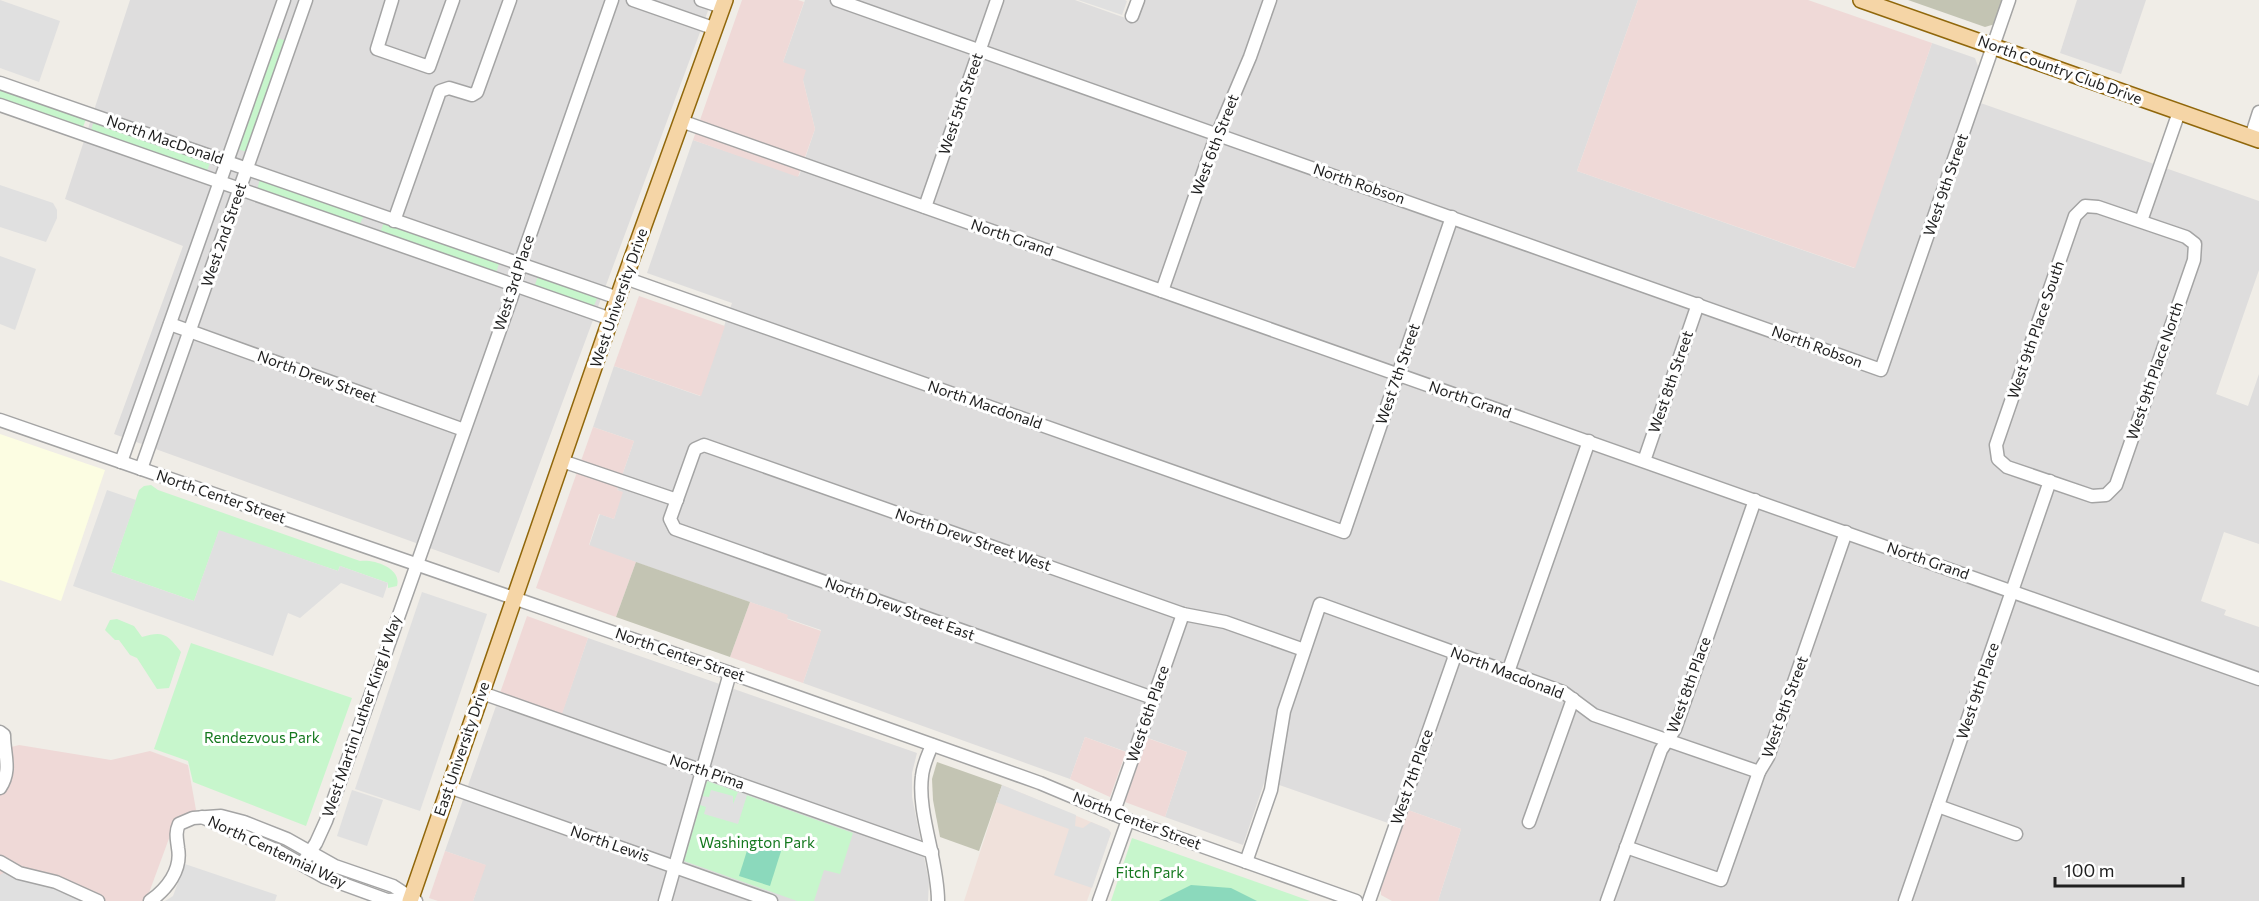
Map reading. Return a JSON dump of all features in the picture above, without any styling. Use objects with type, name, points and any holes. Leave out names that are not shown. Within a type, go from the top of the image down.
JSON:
[{"type":"main road","name":"North Country Club Drive","points":[[1861,0],[2255,138]]},
{"type":"main road","name":"West University Drive","points":[[515,597],[723,4]]},
{"type":"main road","name":"East University Drive","points":[[412,900],[515,597]]},
{"type":"street","name":"West 2nd Street","points":[[121,462],[284,0]]},
{"type":"street","name":"West 2nd Street","points":[[141,469],[306,0]]},
{"type":"street","points":[[392,0],[377,49],[429,67],[453,0]]},
{"type":"street","points":[[394,221],[440,91],[449,88],[472,95],[477,92],[510,0]]},
{"type":"street","name":"West 3rd Place","points":[[415,564],[515,284],[612,0]]},
{"type":"street","points":[[633,0],[713,28]]},
{"type":"street","points":[[701,0],[723,4]]},
{"type":"street","name":"North Robson","points":[[837,0],[1881,370]]},
{"type":"street","name":"West 5th Street","points":[[925,207],[997,0]]},
{"type":"street","points":[[1132,16],[1138,0]]},
{"type":"street","name":"West 6th Street","points":[[1162,291],[1217,134],[1250,57],[1270,0]]},
{"type":"street","name":"West 9th Street","points":[[1881,370],[2009,0]]},
{"type":"street","name":"North MacDonald","points":[[0,82],[618,298]]},
{"type":"street","name":"North MacDonald","points":[[0,105],[611,319]]},
{"type":"street","points":[[2141,222],[2179,112]]},
{"type":"street","points":[[2255,138],[2259,112]]},
{"type":"street","name":"North MacDonald","points":[[84,134],[92,114]]},
{"type":"street","name":"North Grand","points":[[681,121],[2259,679]]},
{"type":"street","name":"West 9th Place South","points":[[2050,481],[2007,467],[1998,459],[1996,445],[2075,216],[2085,206],[2098,207],[2141,222]]},
{"type":"street","points":[[366,233],[374,213]]},
{"type":"street","name":"West 7th Street","points":[[1344,532],[1452,217]]},
{"type":"street","name":"West 9th Place North","points":[[2050,481],[2092,496],[2106,495],[2116,485],[2194,260],[2195,244],[2186,237],[2141,222]]},
{"type":"street","name":"North Macdonald","points":[[626,278],[1344,532]]},
{"type":"street","name":"West 8th Street","points":[[1644,461],[1698,304]]},
{"type":"street","name":"North Drew Street","points":[[170,324],[464,430]]},
{"type":"street","name":"North Center Street","points":[[0,420],[730,673],[1040,783],[1128,820],[1356,901]]},
{"type":"street","points":[[1508,672],[1589,441]]},
{"type":"street","name":"North Drew Street West","points":[[677,500],[694,449],[704,445],[1183,614],[1225,622],[1304,650]]},
{"type":"street","points":[[562,461],[677,500]]},
{"type":"street","name":"West 9th Place","points":[[1905,901],[2050,481]]},
{"type":"street","name":"North Drew Street East","points":[[677,500],[670,519],[675,529],[1153,698]]},
{"type":"street","name":"West 8th Place","points":[[1607,901],[1660,750],[1675,729],[1755,500]]},
{"type":"street","name":"West 9th Street","points":[[1626,847],[1721,880],[1759,772],[1768,757],[1846,532]]},
{"type":"street","name":"West Martin Luther King Jr Way","points":[[302,864],[326,821],[415,564]]},
{"type":"street","name":"North Macdonald","points":[[1304,650],[1320,604],[1563,692],[1594,715],[1759,772]]},
{"type":"street","name":"West 6th Place","points":[[1113,814],[1183,614]]},
{"type":"street","points":[[1246,862],[1271,790],[1284,711],[1304,650]]},
{"type":"street","name":"West 7th Place","points":[[1369,901],[1456,653]]},
{"type":"street","points":[[665,901],[730,673]]},
{"type":"street","name":"North Pima","points":[[482,693],[933,852]]},
{"type":"street","points":[[1529,822],[1573,699]]},
{"type":"street","points":[[0,732],[4,735],[2,749],[8,767],[7,775],[0,788]]},
{"type":"street","points":[[932,745],[922,776],[922,799],[938,879],[938,901]]},
{"type":"street","name":"North Lewis","points":[[449,788],[771,901]]},
{"type":"street","points":[[1938,806],[2016,834]]},
{"type":"street","name":"North Centennial Way","points":[[150,901],[162,893],[175,872],[179,861],[176,835],[179,824],[187,819],[221,816],[244,822],[287,839],[334,866],[393,886],[412,900]]},
{"type":"street","name":"North Centennial Way","points":[[201,817],[280,852],[324,877],[387,900],[412,900]]},
{"type":"street","points":[[1099,901],[1128,820]]},
{"type":"street","points":[[0,862],[19,873],[51,881],[98,901]]},
{"type":"shaded area","points":[[0,0],[60,21],[39,82],[0,68]]},
{"type":"shaded area","points":[[130,0],[712,0],[499,573],[114,434],[183,246],[65,199]]},
{"type":"shaded area","points":[[742,0],[798,0],[804,2],[783,62],[806,70],[803,80],[815,129],[798,177],[693,140]]},
{"type":"shaded area","points":[[805,0],[1075,0],[1131,20],[1138,0],[1638,0],[1577,171],[1854,268],[1932,43],[1975,58],[1979,69],[1972,100],[2259,201],[2259,270],[2216,394],[2248,406],[2259,374],[2259,544],[2224,532],[2201,601],[2226,610],[2224,615],[2259,627],[2259,901],[1438,901],[1461,829],[1408,810],[1394,806],[1388,823],[1265,780],[1243,845],[1165,817],[1187,752],[1148,738],[1141,757],[1085,737],[1070,779],[803,683],[821,630],[786,618],[787,615],[589,546],[600,514],[614,519],[622,492],[617,490],[634,441],[593,427],[614,366],[700,396],[732,303],[647,273],[693,140],[799,176],[815,129],[803,80],[783,62]]},
{"type":"shaded area","points":[[1078,0],[1125,0],[1127,1],[1122,15]]},
{"type":"shaded area","points":[[1638,0],[1808,0],[1932,43],[1855,268],[1577,171]]},
{"type":"shaded area","points":[[1908,0],[2004,0],[1995,24],[1985,27]]},
{"type":"shaded area","points":[[2077,0],[2146,0],[2121,74],[2060,53]]},
{"type":"shaded area","points":[[0,185],[53,203],[57,210],[57,218],[46,242],[0,227]]},
{"type":"shaded area","points":[[0,256],[36,269],[15,330],[0,324]]},
{"type":"shaded area","points":[[639,296],[725,326],[701,396],[614,366]]},
{"type":"shaded area","points":[[593,427],[634,441],[617,490],[623,492],[614,519],[599,514],[589,545],[636,562],[616,617],[536,588]]},
{"type":"shaded area","points":[[0,434],[105,470],[61,601],[0,580]]},
{"type":"shaded area","points":[[107,490],[136,500],[111,572],[194,601],[219,530],[338,571],[340,566],[388,583],[383,598],[341,583],[300,618],[288,613],[273,656],[73,586]]},
{"type":"shaded area","points":[[636,562],[750,602],[730,657],[616,617]]},
{"type":"shaded area","points":[[422,592],[487,614],[420,811],[355,789]]},
{"type":"shaded area","points":[[750,602],[788,615],[787,619],[821,631],[803,683],[730,657]]},
{"type":"shaded area","points":[[527,616],[588,638],[562,714],[500,693]]},
{"type":"shaded area","points":[[588,638],[917,753],[912,773],[912,797],[929,882],[928,901],[473,901],[485,865],[445,851],[496,706],[557,727]]},
{"type":"shaded area","points":[[1085,737],[1126,752],[1110,797],[1070,779]]},
{"type":"shaded area","points":[[1147,738],[1187,752],[1165,817],[1125,802]]},
{"type":"shaded area","points":[[19,745],[111,760],[150,751],[188,765],[196,810],[171,833],[146,901],[0,901],[0,750]]},
{"type":"shaded area","points":[[937,762],[1002,785],[979,851],[940,837],[933,800],[932,779]]},
{"type":"shaded area","points":[[1002,785],[1108,829],[1111,833],[1087,901],[964,901]]},
{"type":"shaded area","points":[[1002,785],[1076,815],[1075,826],[1083,828],[1091,822],[1108,829],[1111,833],[1092,888],[1054,875],[1069,829],[996,802]]},
{"type":"shaded area","points":[[352,790],[383,800],[367,846],[337,836]]},
{"type":"shaded area","points":[[711,790],[733,796],[733,804],[738,792],[747,795],[738,824],[704,814],[706,807],[700,805],[702,796],[709,797]]},
{"type":"shaded area","points":[[1408,810],[1461,829],[1438,901],[1392,901],[1381,895],[1381,889]]},
{"type":"shaded area","points":[[445,851],[486,865],[473,901],[438,901],[429,898]]},
{"type":"shaded area","points":[[185,864],[277,895],[275,901],[165,901],[173,896]]},
{"type":"shaded area","points":[[5,872],[42,883],[85,901],[0,901],[0,875]]},
{"type":"green space","points":[[274,37],[288,41],[247,152],[237,149]]},
{"type":"green space","points":[[0,86],[86,119],[83,127],[80,129],[0,101]]},
{"type":"green space","points":[[94,120],[208,159],[210,163],[207,171],[204,172],[91,131]]},
{"type":"green space","points":[[260,179],[364,215],[360,224],[257,190]]},
{"type":"green space","points":[[384,222],[500,260],[496,273],[380,233]]},
{"type":"green space","points":[[539,274],[598,296],[593,308],[534,287]]},
{"type":"green space","points":[[151,485],[158,490],[360,561],[379,563],[395,574],[397,586],[388,588],[388,583],[340,566],[338,571],[219,531],[194,601],[111,572],[139,490]]},
{"type":"green space","points":[[117,619],[134,626],[142,637],[161,634],[169,638],[181,652],[169,688],[157,689],[137,658],[130,655],[119,640],[115,640],[105,630],[110,620]]},
{"type":"green space","name":"Rendezvous Park","points":[[191,643],[352,698],[306,826],[193,782],[188,761],[154,749]]},
{"type":"green space","name":"Washington Park","points":[[707,781],[853,833],[840,874],[824,870],[814,901],[797,901],[684,861]]},
{"type":"green space","points":[[751,838],[782,848],[770,886],[739,876]]},
{"type":"green space","name":"Fitch Park","points":[[1132,838],[1310,901],[1111,901]]},
{"type":"green space","points":[[1191,885],[1231,888],[1257,901],[1159,901]]}]
